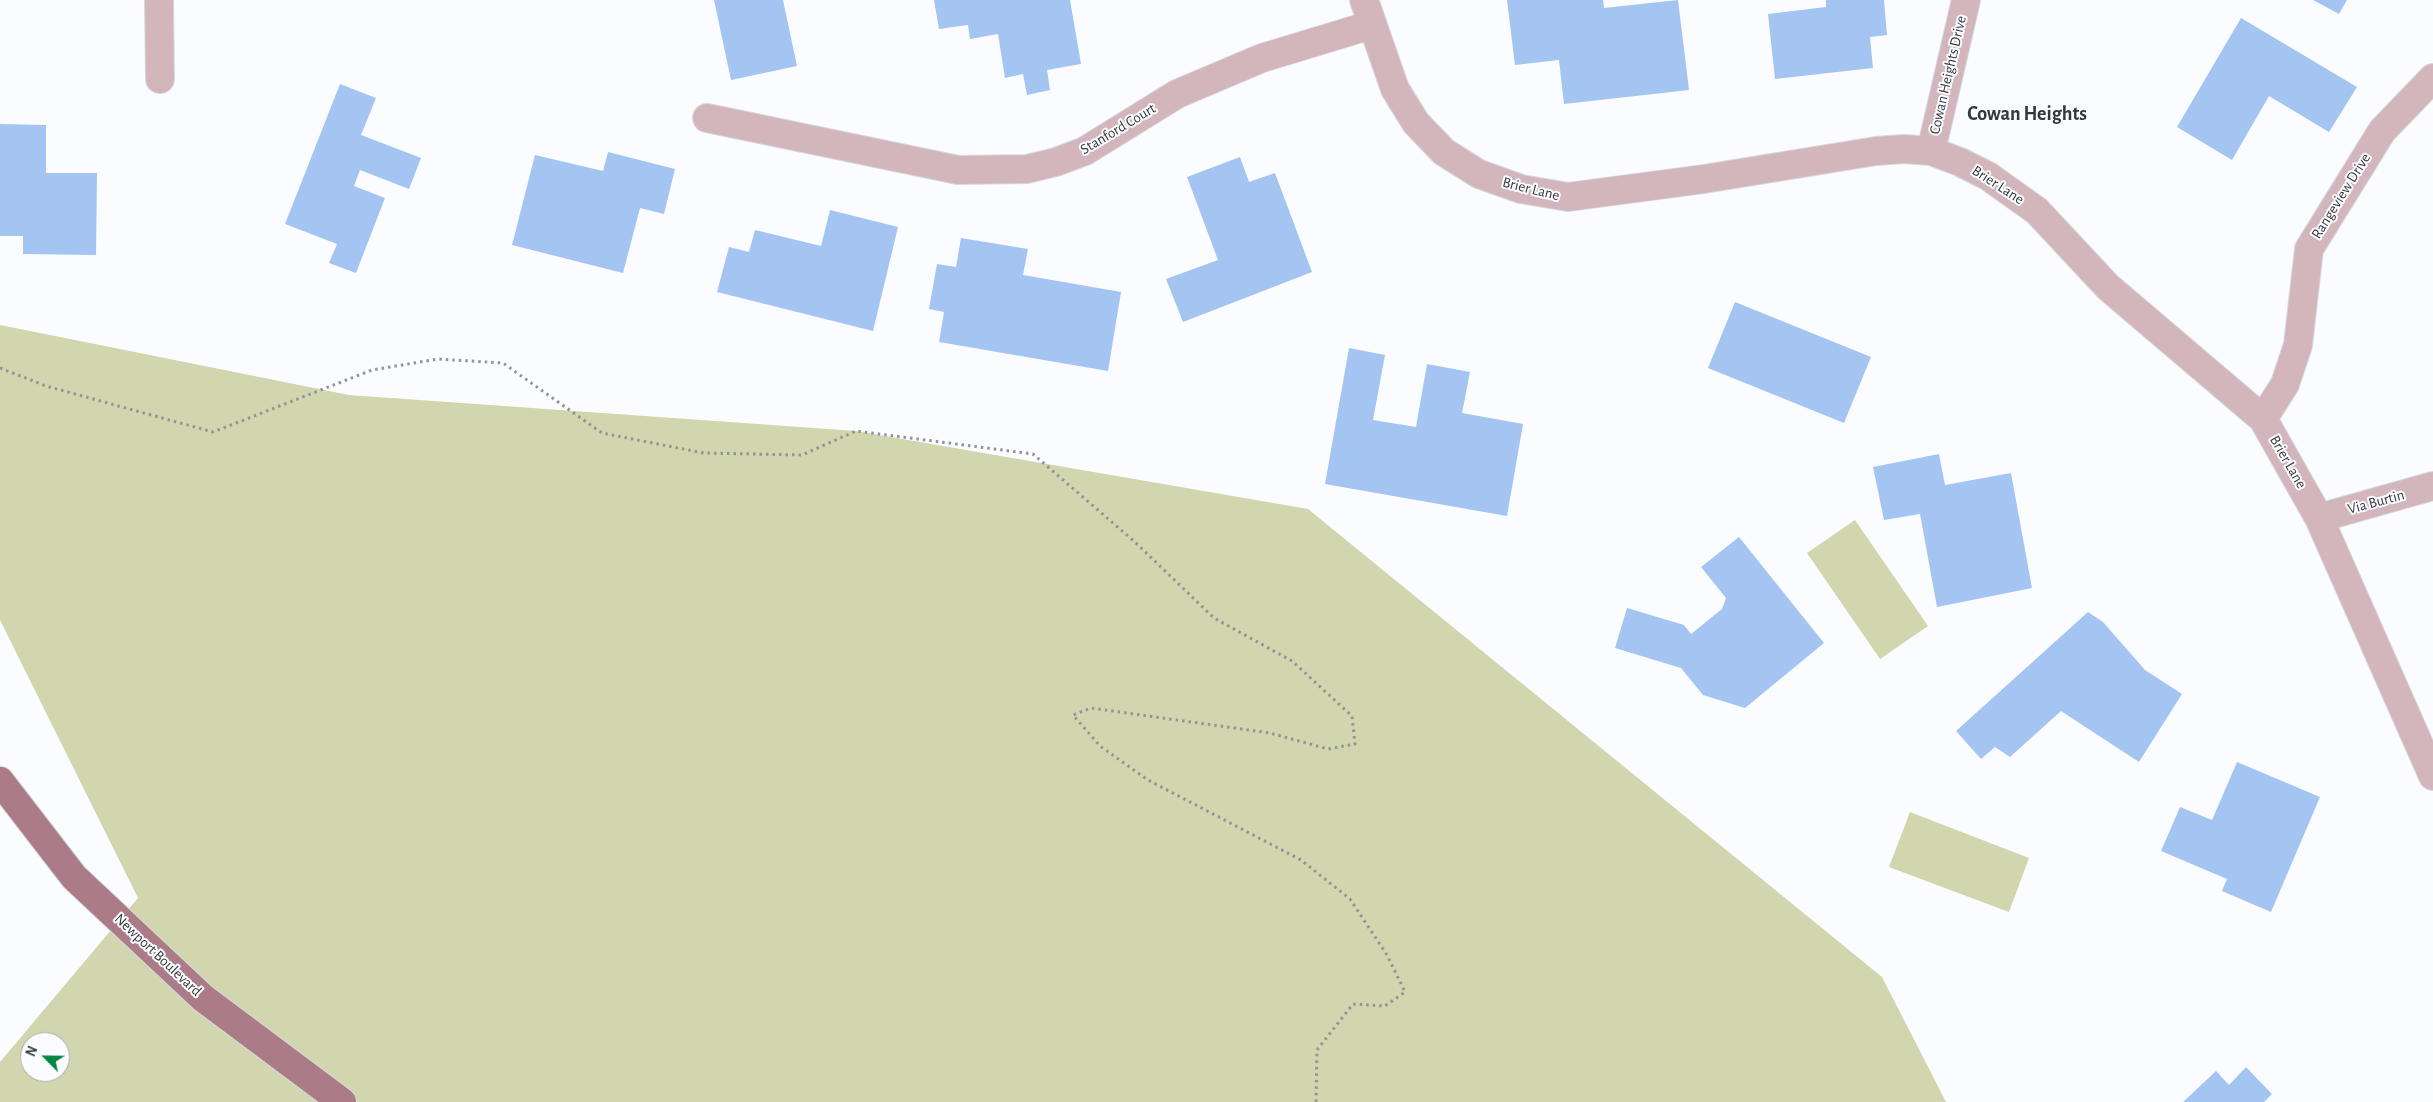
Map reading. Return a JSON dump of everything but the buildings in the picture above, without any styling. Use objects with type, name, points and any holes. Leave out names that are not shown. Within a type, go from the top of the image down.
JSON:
[{"type":"main road","name":"Newport Boulevard","points":[[0,781],[74,877],[203,998],[342,1102]]},
{"type":"street","points":[[159,0],[160,79]]},
{"type":"street","name":"Cowan Heights Drive","points":[[1931,151],[1966,0]]},
{"type":"street","name":"Brier Lane","points":[[1367,12],[1395,88],[1416,123],[1444,152],[1480,174],[1521,189],[1568,197],[1704,179],[1876,150],[1904,149],[1931,151],[1960,162],[1988,176],[2037,211],[2108,287],[2263,419],[2319,518],[2433,776]]},
{"type":"street","name":"Stanford Court","points":[[707,118],[958,170],[1026,169],[1056,162],[1085,151],[1177,94],[1367,12]]},
{"type":"street","name":"Rangeview Drive","points":[[2263,419],[2285,384],[2298,345],[2309,249],[2382,131],[2433,78]]},
{"type":"street","name":"Via Burtin","points":[[2319,518],[2433,486]]},
{"type":"path","points":[[0,368],[46,386],[213,432],[372,370],[438,359],[503,363],[602,433],[704,453],[802,455],[856,431],[1033,454],[1136,543],[1214,618],[1292,661],[1352,716],[1355,744],[1328,749],[1270,733],[1174,719],[1090,708],[1073,715],[1100,746],[1148,780],[1301,860],[1350,899],[1387,955],[1405,992],[1385,1006],[1353,1004],[1317,1050],[1316,1102]]},
{"type":"green space","points":[[0,325],[349,395],[856,431],[1308,509],[1882,977],[1946,1102],[0,1102],[0,1062],[20,1038],[20,1082],[70,1082],[70,1032],[25,1032],[138,898],[0,620]]},
{"type":"green space","points":[[1855,520],[1928,626],[1880,659],[1807,553]]},
{"type":"green space","points":[[1910,812],[2029,858],[2009,912],[1889,867]]},
{"type":"district","name":"Cowan Heights","points":[[2027,114]]}]
